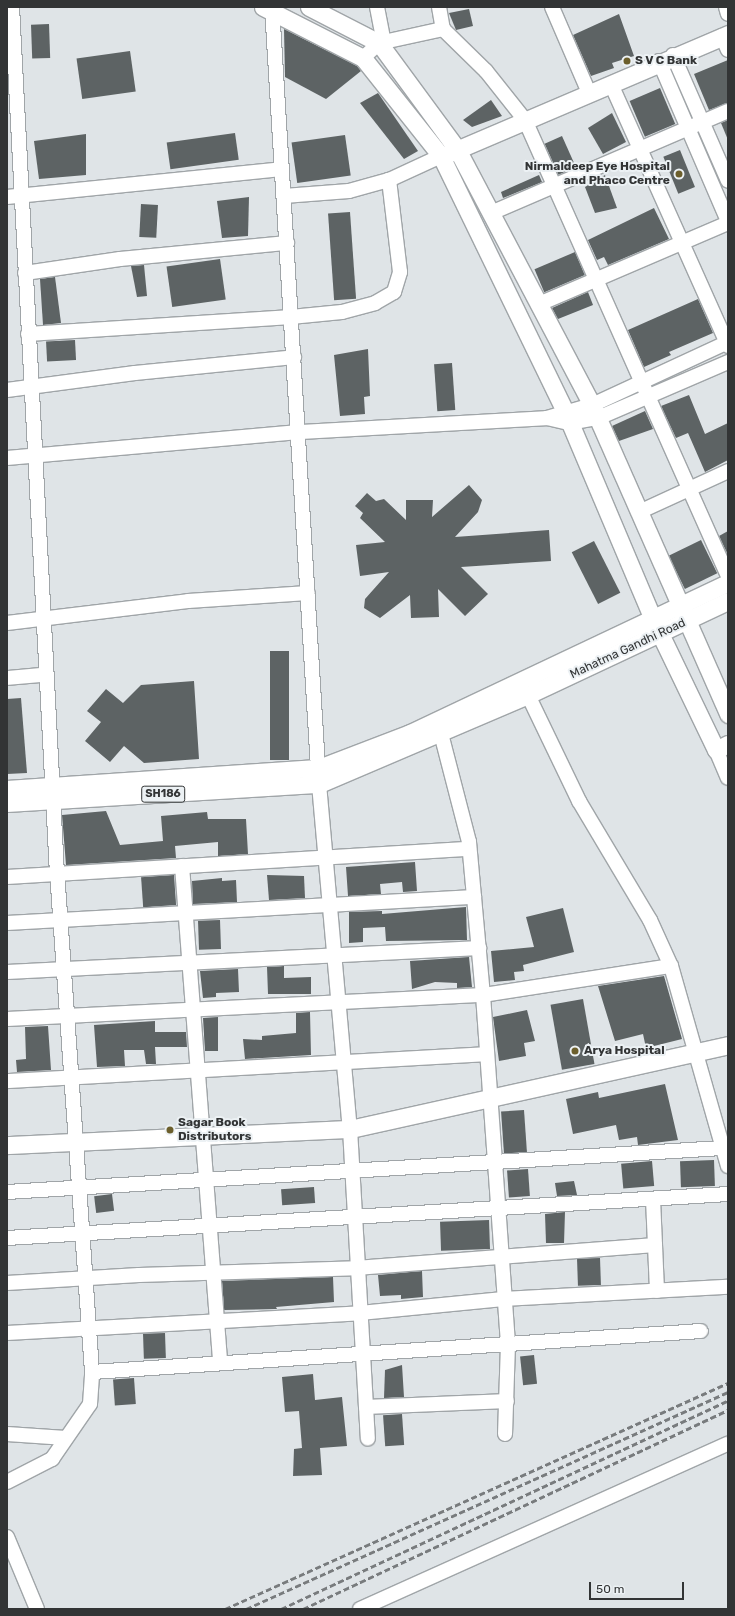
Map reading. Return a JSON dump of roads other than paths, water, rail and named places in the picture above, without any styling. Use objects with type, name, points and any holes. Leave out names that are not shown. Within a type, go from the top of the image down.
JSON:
[{"type":"main road","points":[[310,7],[382,42],[458,149],[595,412],[728,714]]},
{"type":"main road","points":[[269,9],[363,58],[441,156],[567,417],[653,618],[722,747]]},
{"type":"main road","points":[[441,156],[611,84],[666,58],[726,40]]},
{"type":"main road","points":[[439,727],[653,618],[728,583]]},
{"type":"main road","name":"Mahatma Gandhi Road","points":[[528,695],[687,622],[728,601]]},
{"type":"main road","name":"SH186","points":[[7,803],[52,794],[319,776],[439,727],[528,695]]},
{"type":"main road","points":[[7,789],[52,794]]},
{"type":"main road","points":[[7,1145],[350,1129],[491,1099],[728,1045]]},
{"type":"street","points":[[7,1482],[52,1459],[66,1438],[82,1419],[90,1404],[92,1372],[63,969],[45,675],[12,7]]},
{"type":"street","points":[[377,7],[382,42]]},
{"type":"street","points":[[439,7],[443,29],[486,71],[525,120],[728,576]]},
{"type":"street","points":[[552,7],[589,93]]},
{"type":"street","points":[[726,7],[728,14]]},
{"type":"street","points":[[269,9],[284,196],[319,776],[350,1129],[356,1268],[368,1438]]},
{"type":"street","points":[[363,58],[382,42],[443,29]]},
{"type":"street","points":[[666,58],[702,122],[728,180]]},
{"type":"street","points":[[539,304],[728,222],[688,128],[666,58]]},
{"type":"street","points":[[595,412],[642,382],[728,344],[641,147],[611,84]]},
{"type":"street","points":[[491,213],[554,187],[641,147],[728,111]]},
{"type":"street","points":[[284,196],[349,191],[389,180],[441,156]]},
{"type":"street","points":[[7,197],[282,169]]},
{"type":"street","points":[[28,334],[291,317],[342,312],[375,303],[394,292],[400,272],[389,180]]},
{"type":"street","points":[[25,273],[120,259],[287,244]]},
{"type":"street","points":[[7,390],[135,372],[294,357]]},
{"type":"street","points":[[7,458],[299,432],[567,417],[595,412],[648,396],[728,362]]},
{"type":"street","points":[[639,512],[728,472]]},
{"type":"street","points":[[7,623],[42,620],[188,601],[308,593]]},
{"type":"street","points":[[7,678],[45,675]]},
{"type":"street","points":[[528,695],[579,801],[650,920],[671,966],[728,1166]]},
{"type":"street","points":[[439,727],[469,849],[479,948],[486,1054],[491,1099],[503,1299],[508,1344],[505,1434]]},
{"type":"street","points":[[722,747],[728,778]]},
{"type":"street","points":[[7,878],[469,849]]},
{"type":"street","points":[[182,866],[220,1363]]},
{"type":"street","points":[[7,923],[474,897]]},
{"type":"street","points":[[7,972],[479,948]]},
{"type":"street","points":[[7,1019],[67,1017],[193,1008],[340,1004],[483,995],[671,966]]},
{"type":"street","points":[[7,1080],[344,1059],[486,1054]]},
{"type":"street","points":[[7,1192],[723,1148]]},
{"type":"street","points":[[7,1238],[728,1194]]},
{"type":"street","points":[[653,1199],[657,1291]]},
{"type":"street","points":[[7,1283],[213,1272],[356,1268],[500,1255],[655,1245]]},
{"type":"street","points":[[7,1332],[89,1329],[216,1320],[360,1313],[503,1299],[728,1287]]},
{"type":"street","points":[[92,1372],[701,1332]]},
{"type":"street","points":[[366,1407],[506,1401]]},
{"type":"street","points":[[7,1434],[66,1438]]},
{"type":"street","points":[[360,1609],[728,1444]]},
{"type":"street","points":[[7,1537],[37,1609]]},
{"type":"railway","points":[[225,1609],[728,1383]]},
{"type":"railway","points":[[246,1609],[728,1392]]},
{"type":"railway","points":[[281,1609],[728,1401]]},
{"type":"railway","points":[[303,1609],[728,1410]]},
{"type":"place","name":"S V C Bank","points":[[627,61]]},
{"type":"place","name":"Nirmaldeep Eye Hospital and Phaco Centre","points":[[679,174]]},
{"type":"place","name":"Arya Hospital","points":[[575,1051]]},
{"type":"place","name":"Sagar Book Distributors","points":[[170,1130]]}]
